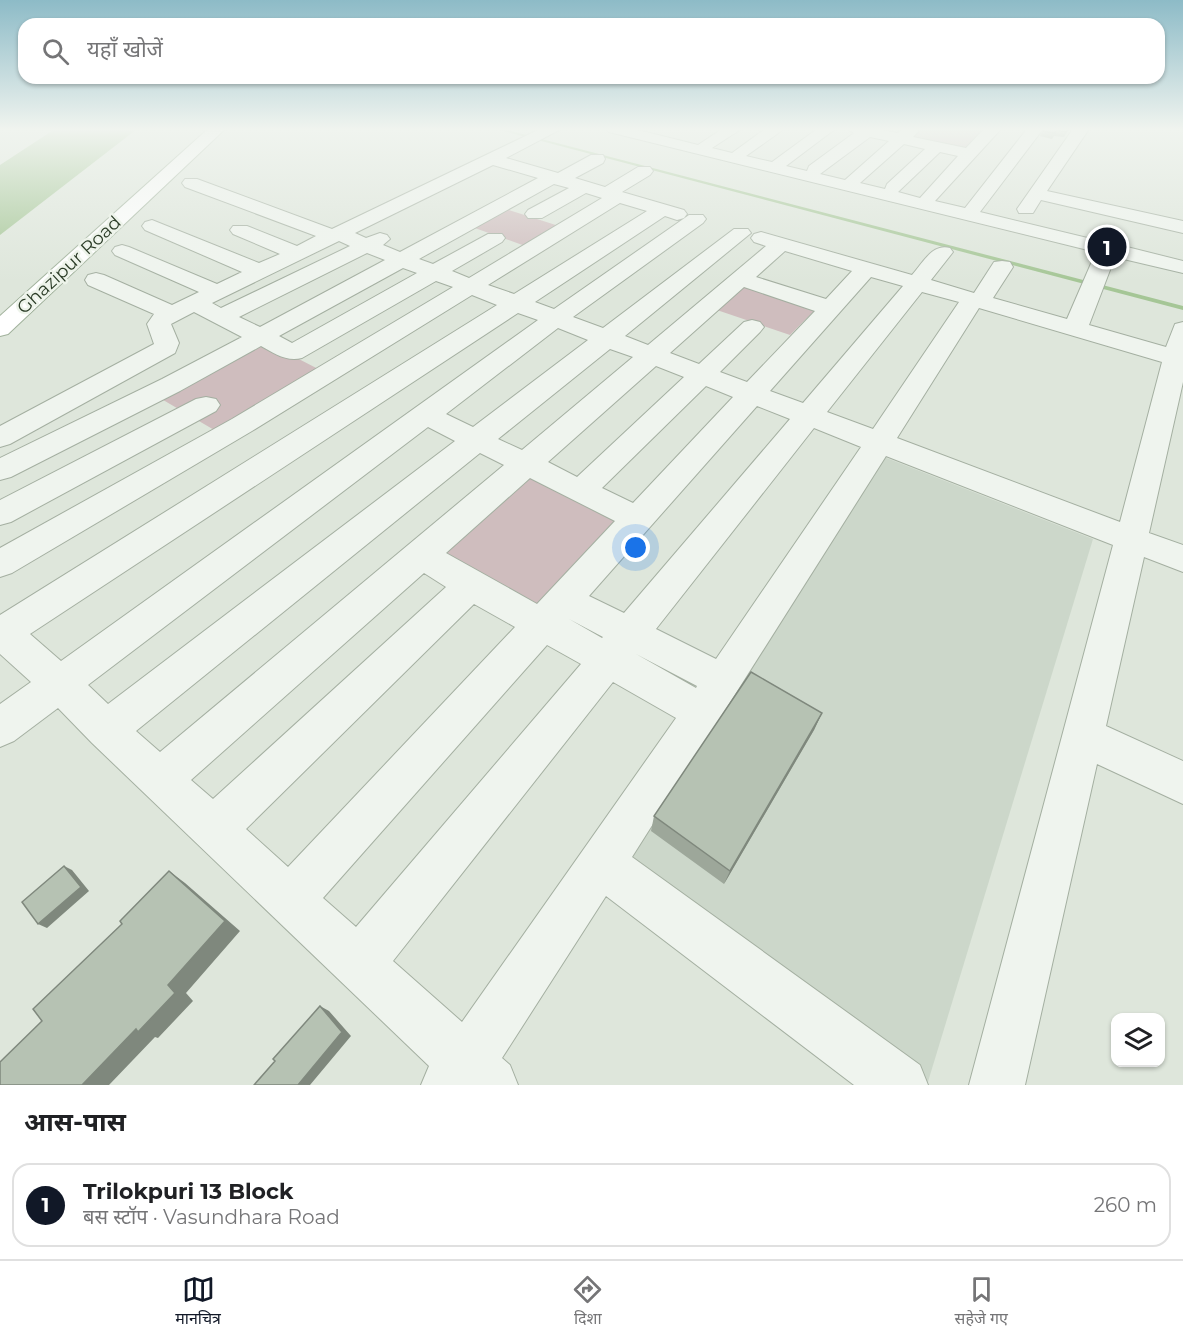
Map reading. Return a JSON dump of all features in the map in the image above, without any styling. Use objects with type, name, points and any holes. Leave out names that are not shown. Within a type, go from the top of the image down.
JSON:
[{"type":"main road","name":"Ghazipur Road","points":[[0,308],[144,180]]},
{"type":"main road","name":"Ghazipur Road","points":[[0,329],[163,180]]},
{"type":"street","points":[[0,438],[166,348],[167,342],[159,324],[173,314],[336,234],[475,180]]},
{"type":"street","points":[[0,470],[171,385],[503,204],[555,180]]},
{"type":"street","points":[[558,180],[782,244],[807,267],[866,268],[1075,329],[1181,349],[1131,540],[997,1085]]},
{"type":"street","points":[[0,564],[242,425],[570,226],[632,180]]},
{"type":"street","points":[[832,180],[1109,244],[1183,258]]},
{"type":"street","points":[[854,180],[974,208],[1109,244],[1183,267]]},
{"type":"street","points":[[893,188],[902,180]]},
{"type":"street","points":[[929,197],[946,180]]},
{"type":"street","points":[[974,208],[996,180]]},
{"type":"street","points":[[1018,220],[1047,180]]},
{"type":"street","points":[[191,183],[336,234],[1183,559]]},
{"type":"street","points":[[535,214],[583,187]]},
{"type":"street","points":[[1037,194],[1183,227]]},
{"type":"street","points":[[503,204],[570,226]]},
{"type":"street","points":[[662,210],[288,452],[1,632],[59,683],[359,963],[468,1078],[602,864],[878,443],[976,300],[1002,267]]},
{"type":"street","points":[[0,728],[556,319],[696,219]]},
{"type":"street","points":[[152,226],[259,271]]},
{"type":"street","points":[[462,226],[530,250]]},
{"type":"street","points":[[220,317],[399,229]]},
{"type":"street","points":[[240,230],[297,253]]},
{"type":"street","points":[[106,729],[741,233]]},
{"type":"street","points":[[194,303],[293,353],[495,238]]},
{"type":"street","points":[[161,779],[782,244]]},
{"type":"street","points":[[1075,329],[1109,244]]},
{"type":"street","points":[[122,251],[218,292]]},
{"type":"street","points":[[359,963],[943,252]]},
{"type":"street","points":[[780,292],[807,267]]},
{"type":"street","points":[[581,491],[701,375],[776,334],[830,308],[866,268]]},
{"type":"street","points":[[741,279],[830,308]]},
{"type":"street","points":[[96,280],[173,314]]},
{"type":"street","points":[[705,310],[776,334]]},
{"type":"street","points":[[290,900],[752,394],[776,334]]},
{"type":"street","points":[[171,385],[340,479]]},
{"type":"street","points":[[0,514],[206,405]]},
{"type":"street","points":[[426,415],[638,519]]},
{"type":"street","points":[[421,554],[471,585],[553,612],[712,696]]},
{"type":"street","points":[[214,828],[471,585]]},
{"type":"street","points":[[1083,736],[1183,783]]},
{"type":"street","points":[[602,864],[900,1085]]},
{"type":"shaded area","points":[[0,180],[72,180],[0,235]]},
{"type":"shaded area","points":[[506,209],[562,227],[528,247],[472,227]]},
{"type":"shaded area","points":[[740,283],[817,308],[790,335],[711,308]]},
{"type":"shaded area","points":[[258,338],[324,372],[221,434],[153,394]]},
{"type":"shaded area","points":[[884,457],[1093,539],[927,1085],[622,865]]},
{"type":"shaded area","points":[[522,467],[623,518],[532,615],[423,552]]},
{"type":"building","points":[[751,672],[822,713],[730,871],[654,816]]},
{"type":"building","points":[[64,866],[81,887],[38,924],[22,902]]},
{"type":"building","points":[[169,871],[225,921],[168,985],[175,993],[138,1032],[136,1029],[82,1085],[0,1085],[0,1062],[42,1021],[33,1009],[122,924],[120,921]]},
{"type":"building","points":[[320,1006],[342,1032],[298,1085],[254,1085],[275,1061],[273,1059]]},
{"type":"waterway","points":[[692,180],[1183,308]]},
{"type":"place","name":"Trilokpuri 13 Block","points":[[1107,247]]}]
